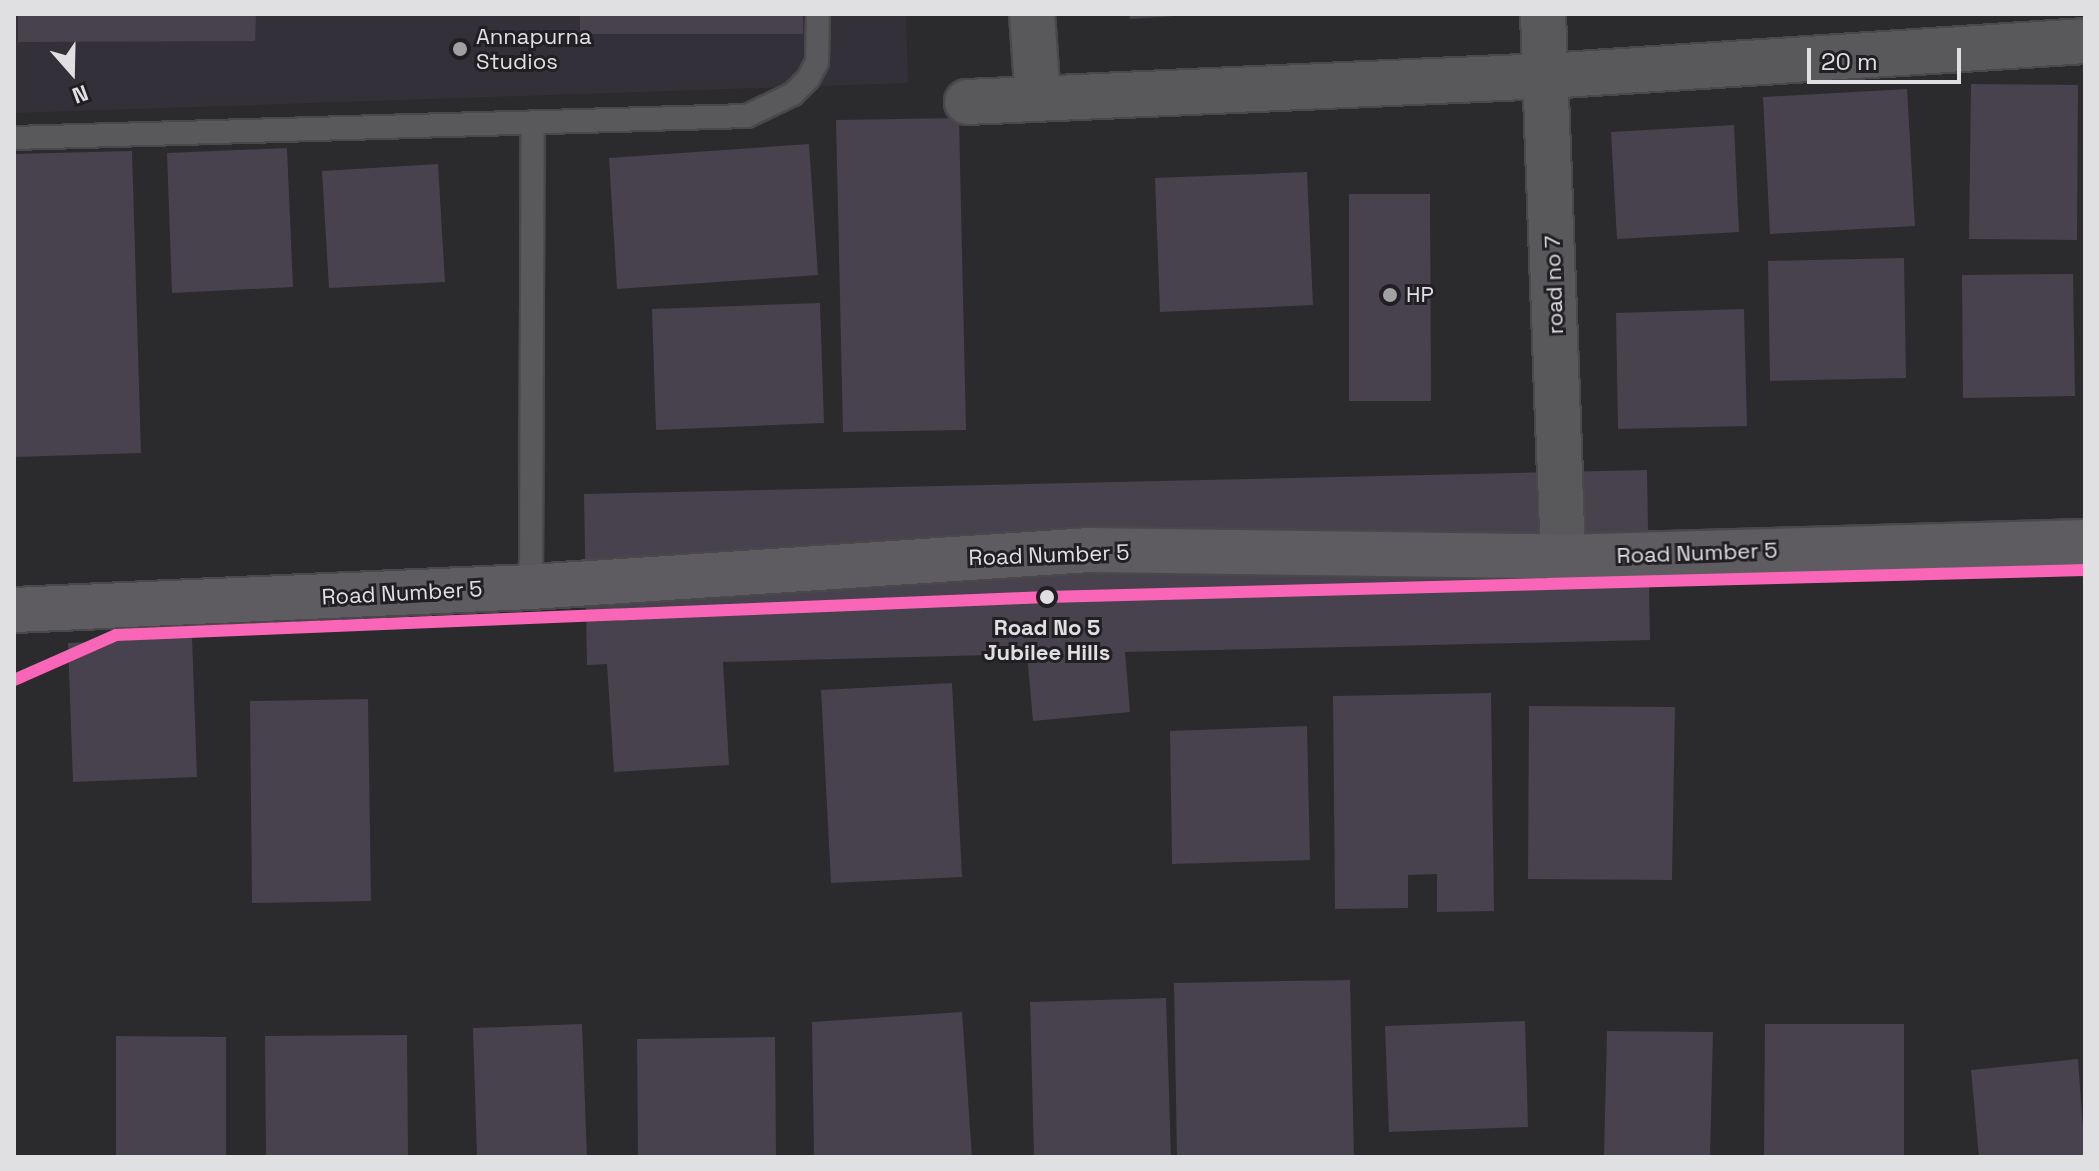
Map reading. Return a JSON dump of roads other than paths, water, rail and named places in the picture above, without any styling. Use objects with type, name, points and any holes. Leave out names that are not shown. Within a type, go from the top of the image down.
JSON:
[{"type":"main road","name":"Road Number 5","points":[[14,610],[531,587],[1090,550],[1563,557],[2085,542]]},
{"type":"street","points":[[1032,14],[1038,99]]},
{"type":"street","name":"road no 7","points":[[1543,14],[1563,557]]},
{"type":"street","points":[[967,102],[1547,76],[2080,32]]},
{"type":"lane","points":[[14,138],[747,116],[793,94],[808,79],[817,62],[818,14]]},
{"type":"lane","points":[[531,587],[533,122]]},
{"type":"place","name":"Annapurna Studios","points":[[460,49]]},
{"type":"place","name":"HP","points":[[1390,295]]},
{"type":"place","name":"Road No 5 Jubilee Hills","points":[[1047,597]]}]
